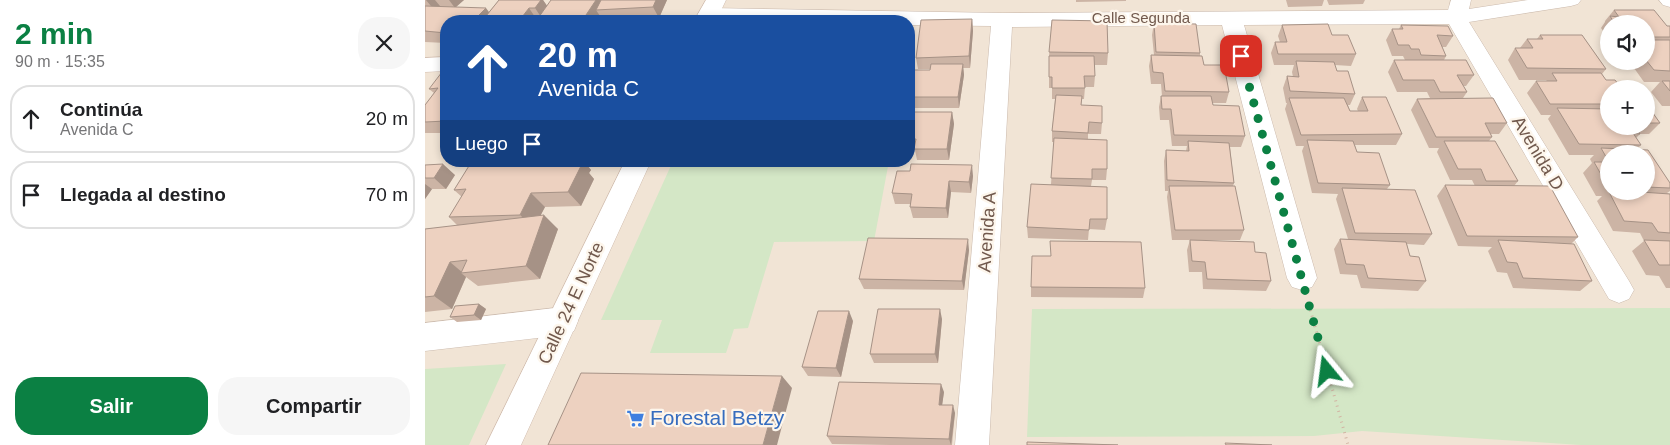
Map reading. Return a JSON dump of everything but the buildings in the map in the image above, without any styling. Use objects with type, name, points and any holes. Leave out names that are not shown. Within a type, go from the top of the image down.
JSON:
[{"type":"street","name":"Calle Segunda","points":[[710,12],[1017,13],[1231,18],[1255,9],[1459,8],[1571,0]]},
{"type":"street","name":"Avenida D","points":[[1459,8],[1619,290]]},
{"type":"street","name":"Avenida A","points":[[972,445],[1017,13]]},
{"type":"street","points":[[1231,18],[1302,278]]},
{"type":"street","points":[[425,65],[440,64]]},
{"type":"street","name":"Calle 24 E Norte","points":[[503,445],[635,167]]},
{"type":"street","points":[[425,337],[563,321]]},
{"type":"path","points":[[1302,278],[1348,445]]},
{"type":"shaded area","points":[[425,0],[1670,0],[1670,445],[425,445]]},
{"type":"green space","points":[[670,167],[888,167],[874,241],[774,242],[748,328],[734,329],[726,353],[650,353],[662,320],[601,320]]},
{"type":"green space","points":[[1670,308],[1670,445],[1581,445],[1362,431],[1314,436],[1027,437],[1032,309]]},
{"type":"green space","points":[[506,364],[469,445],[425,445],[425,369]]},
{"type":"place","name":"Forestal Betzy","points":[[636,418]]},
{"type":"route","points":[[1241,56],[1327,371]]}]
